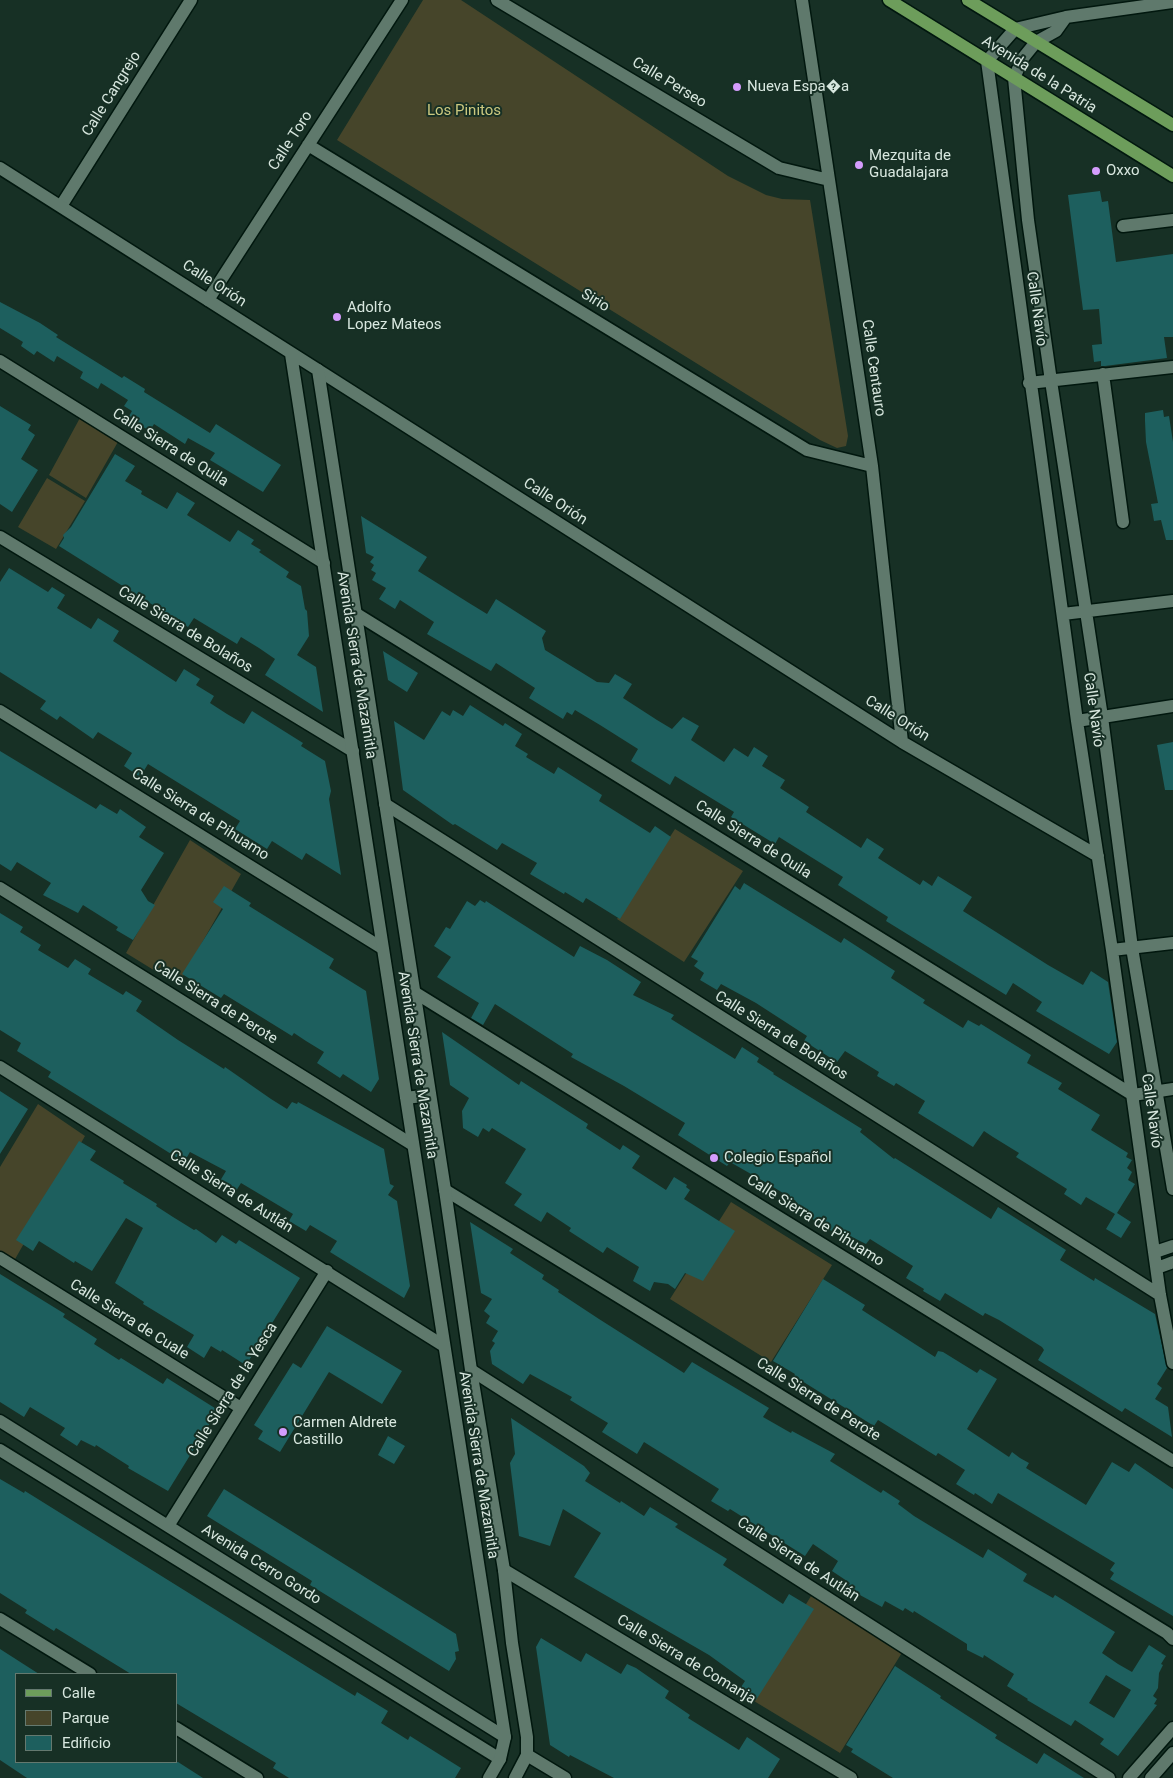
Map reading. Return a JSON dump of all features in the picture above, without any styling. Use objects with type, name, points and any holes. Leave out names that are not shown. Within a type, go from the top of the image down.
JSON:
[{"type":"main road","name":"Avenida de la Patria","points":[[889,0],[1173,176]]},
{"type":"main road","name":"Avenida de la Patria","points":[[968,0],[1173,125]]},
{"type":"street","name":"Calle Cangrejo","points":[[61,206],[191,0]]},
{"type":"street","name":"Calle Toro","points":[[208,300],[402,0]]},
{"type":"street","name":"Calle Perseo","points":[[498,0],[779,168],[829,180]]},
{"type":"street","name":"Calle Centauro","points":[[802,0],[872,466],[902,742]]},
{"type":"street","points":[[987,61],[1015,29],[1066,17],[1173,2]]},
{"type":"street","points":[[1014,78],[1023,58],[1036,42],[1056,31],[1066,17]]},
{"type":"street","name":"Calle Navío","points":[[987,61],[1029,383],[1077,721],[1133,1095],[1160,1295],[1173,1363]]},
{"type":"street","name":"Calle Navío","points":[[1014,78],[1028,220],[1102,717],[1132,948],[1173,1189]]},
{"type":"street","name":"Sirio","points":[[308,145],[807,450],[872,466]]},
{"type":"street","name":"Calle Orión","points":[[0,168],[902,742],[1098,856]]},
{"type":"street","points":[[1123,226],[1173,220]]},
{"type":"street","name":"Avenida Sierra de Mazamitla","points":[[292,354],[504,1737],[500,1759],[489,1778]]},
{"type":"street","name":"Calle Sierra de Quila","points":[[0,361],[324,563]]},
{"type":"street","points":[[1029,383],[1173,367]]},
{"type":"street","name":"Avenida Sierra de Mazamitla","points":[[318,370],[445,1190],[471,1370],[504,1570],[512,1643],[527,1736],[527,1755],[515,1778]]},
{"type":"street","points":[[1103,374],[1123,522]]},
{"type":"street","points":[[0,553],[4,539]]},
{"type":"street","name":"Calle Sierra de Bolaños","points":[[4,539],[353,751]]},
{"type":"street","points":[[1063,614],[1173,601]]},
{"type":"street","name":"Calle Sierra de Quila","points":[[355,613],[1133,1095]]},
{"type":"street","points":[[343,687],[366,684]]},
{"type":"street","points":[[1077,721],[1173,706]]},
{"type":"street","name":"Calle Sierra de Pihuamo","points":[[0,711],[382,948]]},
{"type":"street","name":"Calle Sierra de Bolaños","points":[[385,804],[1160,1295]]},
{"type":"street","name":"Calle Sierra de Perote","points":[[0,888],[413,1146]]},
{"type":"street","points":[[1112,950],[1173,942]]},
{"type":"street","name":"Calle Sierra de Pihuamo","points":[[414,992],[1173,1461]]},
{"type":"street","name":"Calle Sierra de Autlán","points":[[0,1067],[444,1346]]},
{"type":"street","points":[[1133,1095],[1173,1089]]},
{"type":"street","points":[[406,1098],[430,1095]]},
{"type":"street","name":"Calle Sierra de Perote","points":[[445,1190],[1150,1623],[1173,1639]]},
{"type":"street","points":[[1155,1252],[1173,1246]]},
{"type":"street","name":"Calle Sierra de Cuale","points":[[0,1258],[241,1408]]},
{"type":"street","points":[[1157,1268],[1173,1262]]},
{"type":"street","name":"Calle Sierra de la Yesca","points":[[168,1526],[327,1272]]},
{"type":"street","name":"Calle Sierra de Autlán","points":[[471,1370],[1108,1778]]},
{"type":"street","name":"Avenida Cerro Gordo","points":[[0,1421],[504,1737]]},
{"type":"street","points":[[0,1450],[500,1759]]},
{"type":"street","name":"Calle Sierra de Comanja","points":[[504,1570],[851,1778]]},
{"type":"street","points":[[0,1619],[88,1673]]},
{"type":"street","points":[[316,1646],[329,1627]]},
{"type":"street","points":[[490,1646],[512,1643]]},
{"type":"street","points":[[1129,1778],[1173,1728]]},
{"type":"street","points":[[178,1729],[257,1778]]},
{"type":"street","points":[[1151,1778],[1173,1753]]},
{"type":"street","points":[[527,1755],[565,1778]]},
{"type":"green space","name":"Los Pinitos","points":[[423,0],[461,0],[728,176],[766,195],[782,199],[810,200],[848,436],[846,446],[837,448],[820,440],[337,140]]},
{"type":"green space","points":[[81,416],[119,440],[86,498],[49,475]]},
{"type":"green space","points":[[47,478],[85,501],[56,549],[18,527]]},
{"type":"green space","points":[[675,829],[743,871],[684,962],[617,919]]},
{"type":"green space","points":[[190,840],[241,874],[178,985],[126,953]]},
{"type":"green space","points":[[38,1104],[85,1136],[14,1261],[0,1252],[0,1167]]},
{"type":"green space","points":[[731,1202],[832,1265],[771,1362],[670,1299]]},
{"type":"green space","points":[[811,1596],[903,1651],[840,1753],[749,1698]]},
{"type":"building","points":[[1100,191],[1102,202],[1108,201],[1116,262],[1173,254],[1173,337],[1164,337],[1167,358],[1105,366],[1101,366],[1101,361],[1094,362],[1092,345],[1102,344],[1099,309],[1083,310],[1068,195]]},
{"type":"building","points":[[0,302],[40,323],[58,335],[56,337],[122,378],[124,376],[145,389],[144,392],[210,433],[216,424],[281,465],[263,492],[210,460],[215,453],[188,438],[185,444],[154,424],[150,431],[128,418],[132,411],[124,406],[128,400],[101,383],[98,389],[80,378],[83,372],[57,356],[54,362],[37,351],[34,355],[21,346],[23,342],[0,328]]},
{"type":"building","points":[[0,406],[31,425],[28,430],[35,435],[21,459],[38,470],[12,512],[0,504]]},
{"type":"building","points":[[1163,410],[1164,417],[1169,416],[1173,442],[1173,540],[1166,540],[1161,520],[1154,521],[1151,504],[1158,503],[1146,442],[1145,413]]},
{"type":"building","points":[[115,454],[135,466],[125,481],[142,491],[141,494],[167,509],[177,492],[195,503],[187,515],[230,542],[238,530],[254,540],[251,544],[261,550],[259,552],[289,572],[286,577],[301,586],[307,611],[309,636],[297,655],[316,667],[323,712],[265,675],[275,659],[259,648],[241,637],[237,644],[194,618],[188,627],[59,546],[64,538],[63,535],[71,527]]},
{"type":"building","points":[[361,516],[427,557],[418,571],[469,603],[487,614],[496,599],[546,631],[542,638],[545,650],[597,682],[609,683],[615,674],[632,684],[623,698],[657,720],[672,729],[683,717],[699,726],[691,740],[724,762],[734,748],[748,757],[754,747],[768,756],[762,766],[785,780],[780,788],[809,807],[806,812],[861,848],[867,838],[884,849],[878,858],[920,885],[923,880],[932,886],[938,876],[972,897],[963,911],[1048,965],[1083,985],[1091,971],[1108,982],[1117,1042],[1109,1054],[1036,1011],[1042,1002],[1013,983],[1006,995],[886,921],[888,917],[838,885],[843,877],[779,837],[775,844],[731,817],[734,812],[675,776],[670,785],[631,761],[638,749],[600,725],[575,710],[572,715],[567,712],[563,719],[529,698],[535,688],[496,663],[491,671],[427,634],[434,622],[400,600],[395,609],[379,599],[386,588],[372,580],[376,573],[371,570],[374,565],[370,562],[374,557],[366,553]]},
{"type":"building","points":[[9,568],[48,592],[52,587],[65,595],[57,608],[91,629],[98,618],[119,631],[113,641],[176,682],[184,669],[200,679],[196,685],[214,696],[210,703],[227,714],[244,724],[252,711],[303,743],[301,746],[325,761],[331,791],[329,799],[341,875],[306,853],[302,860],[272,841],[267,849],[235,829],[240,821],[148,764],[140,777],[124,766],[132,753],[98,732],[93,739],[60,716],[57,720],[40,709],[46,701],[0,672],[0,582]]},
{"type":"building","points":[[383,651],[418,673],[407,692],[388,680]]},
{"type":"building","points":[[470,705],[503,726],[505,723],[522,734],[515,746],[528,754],[526,757],[554,774],[558,767],[602,795],[599,801],[650,833],[655,826],[671,837],[620,919],[586,898],[583,903],[530,874],[537,863],[502,843],[497,850],[455,824],[453,825],[403,790],[394,721],[424,740],[442,711],[450,716],[453,710],[463,716]]},
{"type":"building","points":[[1173,742],[1173,790],[1165,790],[1157,745]]},
{"type":"building","points":[[0,751],[96,809],[100,804],[117,814],[120,809],[146,827],[139,837],[164,853],[141,890],[148,901],[155,905],[133,940],[116,930],[118,927],[83,905],[78,913],[43,895],[51,883],[17,862],[11,871],[0,864]]},
{"type":"building","points":[[744,883],[841,943],[844,938],[895,971],[891,978],[925,1000],[923,1003],[963,1028],[968,1020],[979,1026],[981,1024],[1031,1055],[1027,1063],[1062,1083],[1058,1089],[1100,1115],[1091,1130],[1128,1153],[1126,1157],[1132,1160],[1127,1168],[1132,1172],[1128,1180],[1135,1184],[1117,1213],[1131,1222],[1121,1238],[1106,1229],[1115,1214],[1086,1197],[1081,1205],[1064,1194],[1067,1189],[1016,1157],[1019,1153],[984,1131],[973,1147],[918,1113],[925,1101],[896,1083],[894,1086],[877,1076],[879,1072],[845,1051],[837,1062],[804,1041],[807,1036],[756,1003],[721,984],[717,990],[700,980],[704,973],[694,966],[698,961],[691,957],[735,886],[740,890]]},
{"type":"building","points":[[224,886],[251,903],[249,906],[334,959],[329,968],[366,991],[379,1079],[371,1092],[343,1074],[340,1078],[317,1063],[324,1052],[294,1033],[292,1036],[224,994],[221,998],[182,974],[223,909],[213,902]]},
{"type":"building","points":[[480,900],[485,903],[486,901],[574,957],[580,946],[607,960],[641,982],[633,995],[674,1015],[671,1019],[735,1059],[742,1047],[759,1058],[757,1062],[773,1074],[862,1129],[860,1132],[894,1159],[991,1219],[998,1207],[1066,1250],[1060,1260],[1094,1281],[1095,1278],[1155,1314],[1167,1368],[1157,1384],[1162,1388],[1155,1399],[1168,1407],[1172,1437],[1125,1408],[1122,1412],[1038,1360],[1044,1350],[1042,1347],[999,1320],[985,1313],[983,1316],[945,1293],[940,1301],[923,1291],[924,1289],[906,1278],[913,1266],[870,1239],[866,1244],[840,1231],[838,1235],[792,1206],[796,1201],[730,1162],[727,1166],[678,1135],[685,1123],[571,1057],[573,1054],[495,1004],[483,1025],[471,1018],[479,1003],[437,977],[451,957],[434,946],[446,927],[450,929],[467,901],[475,906]]},
{"type":"building","points":[[0,913],[23,927],[20,932],[41,945],[38,950],[68,968],[75,959],[91,969],[88,974],[123,995],[126,991],[142,1001],[136,1011],[287,1109],[292,1102],[297,1104],[298,1102],[384,1149],[390,1184],[394,1186],[388,1195],[397,1201],[410,1286],[404,1298],[330,1252],[337,1241],[310,1225],[306,1231],[289,1221],[293,1214],[241,1183],[236,1191],[220,1181],[226,1171],[190,1152],[184,1162],[48,1077],[51,1072],[17,1051],[21,1043],[0,1030]]},
{"type":"building","points":[[442,1032],[519,1085],[521,1081],[588,1124],[586,1128],[620,1150],[623,1145],[640,1156],[632,1168],[666,1190],[674,1177],[687,1185],[686,1187],[690,1190],[684,1199],[735,1231],[703,1281],[685,1273],[675,1289],[668,1284],[654,1282],[650,1291],[633,1281],[639,1267],[607,1247],[603,1253],[569,1231],[571,1228],[547,1212],[541,1222],[514,1205],[522,1194],[505,1183],[526,1149],[492,1128],[489,1132],[483,1128],[478,1137],[463,1128],[462,1111],[469,1098],[450,1085]]},
{"type":"building","points":[[0,1091],[28,1109],[0,1154]]},
{"type":"building","points":[[79,1141],[96,1151],[90,1160],[124,1181],[123,1183],[157,1204],[156,1206],[173,1217],[194,1230],[196,1229],[216,1243],[222,1235],[236,1244],[239,1240],[300,1278],[248,1362],[246,1360],[244,1364],[222,1350],[221,1352],[211,1346],[204,1358],[187,1347],[194,1335],[143,1304],[144,1302],[115,1283],[143,1228],[126,1218],[92,1271],[75,1261],[74,1263],[39,1241],[33,1251],[16,1240]]},
{"type":"building","points":[[470,1222],[513,1249],[510,1253],[544,1275],[542,1279],[559,1290],[558,1292],[599,1319],[684,1373],[692,1362],[769,1408],[763,1417],[835,1454],[830,1461],[881,1493],[883,1490],[900,1501],[898,1504],[914,1516],[983,1558],[988,1549],[1027,1574],[1023,1581],[1053,1598],[1055,1595],[1115,1632],[1102,1653],[1118,1664],[1132,1672],[1149,1645],[1166,1656],[1161,1664],[1163,1665],[1159,1673],[1158,1688],[1153,1696],[1157,1699],[1154,1704],[1157,1705],[1118,1756],[1100,1744],[1104,1739],[1075,1720],[1071,1726],[1007,1686],[1014,1674],[984,1655],[983,1658],[967,1650],[967,1644],[914,1611],[913,1613],[905,1608],[903,1611],[885,1601],[882,1607],[847,1588],[850,1583],[832,1571],[838,1561],[813,1544],[805,1556],[730,1509],[728,1511],[711,1501],[719,1489],[644,1442],[637,1454],[602,1432],[608,1423],[570,1400],[572,1397],[530,1374],[523,1384],[492,1364],[490,1351],[495,1343],[492,1341],[498,1331],[486,1323],[490,1316],[484,1311],[492,1299],[481,1293]],"holes":[[[1106,1675],[1131,1690],[1114,1718],[1089,1703]]]},
{"type":"building","points":[[0,1274],[65,1314],[63,1317],[97,1339],[94,1344],[119,1360],[121,1358],[163,1384],[167,1378],[218,1410],[168,1491],[128,1468],[129,1466],[96,1445],[95,1447],[81,1440],[77,1446],[60,1435],[65,1428],[30,1407],[24,1417],[0,1402]]},
{"type":"building","points":[[823,1279],[865,1305],[862,1310],[935,1357],[938,1351],[943,1352],[977,1373],[980,1369],[997,1379],[967,1429],[1009,1457],[1012,1452],[1029,1463],[1026,1468],[1086,1505],[1112,1462],[1129,1472],[1135,1463],[1173,1489],[1173,1616],[1110,1579],[1114,1573],[1110,1570],[1115,1563],[998,1493],[992,1504],[975,1493],[974,1495],[956,1484],[965,1470],[938,1453],[936,1456],[878,1420],[874,1426],[773,1361]]},
{"type":"building","points":[[327,1326],[402,1371],[382,1404],[329,1372],[280,1452],[258,1439],[263,1431],[254,1425],[293,1363],[301,1368]]},
{"type":"building","points":[[511,1418],[584,1466],[590,1473],[585,1481],[644,1516],[650,1507],[678,1524],[675,1527],[727,1559],[723,1565],[783,1604],[789,1594],[814,1609],[756,1700],[739,1690],[745,1681],[709,1655],[574,1577],[601,1533],[563,1509],[550,1546],[519,1536],[510,1463],[515,1454]]},
{"type":"building","points":[[388,1436],[405,1446],[394,1464],[378,1455]]},
{"type":"building","points":[[0,1479],[24,1493],[25,1491],[355,1696],[357,1692],[388,1711],[381,1723],[408,1740],[410,1736],[461,1768],[455,1778],[289,1778],[273,1768],[276,1763],[178,1704],[178,1673],[129,1673],[56,1628],[54,1631],[25,1613],[27,1610],[0,1593]]},
{"type":"building","points":[[224,1489],[456,1634],[459,1651],[455,1652],[456,1659],[449,1671],[310,1585],[312,1581],[207,1516]]},
{"type":"building","points":[[541,1638],[581,1662],[586,1653],[621,1674],[627,1664],[636,1668],[669,1691],[665,1698],[690,1715],[688,1718],[739,1750],[747,1737],[780,1759],[768,1778],[614,1778],[570,1755],[569,1757],[550,1745],[536,1647]]},
{"type":"building","points":[[0,1649],[37,1673],[15,1673],[15,1763],[178,1762],[203,1778],[27,1778],[0,1760]]},
{"type":"building","points":[[895,1666],[997,1735],[995,1738],[1037,1764],[1044,1753],[1084,1778],[893,1778],[851,1752],[853,1749],[846,1745]]},
{"type":"place","name":"Nueva Espa�a","points":[[737,87]]},
{"type":"place","name":"Mezquita de Guadalajara","points":[[859,165]]},
{"type":"place","name":"Oxxo","points":[[1096,171]]},
{"type":"place","name":"Adolfo Lopez Mateos","points":[[337,317]]},
{"type":"place","name":"Colegio Español","points":[[714,1158]]},
{"type":"place","name":"Carmen Aldrete Castillo","points":[[283,1432]]}]
